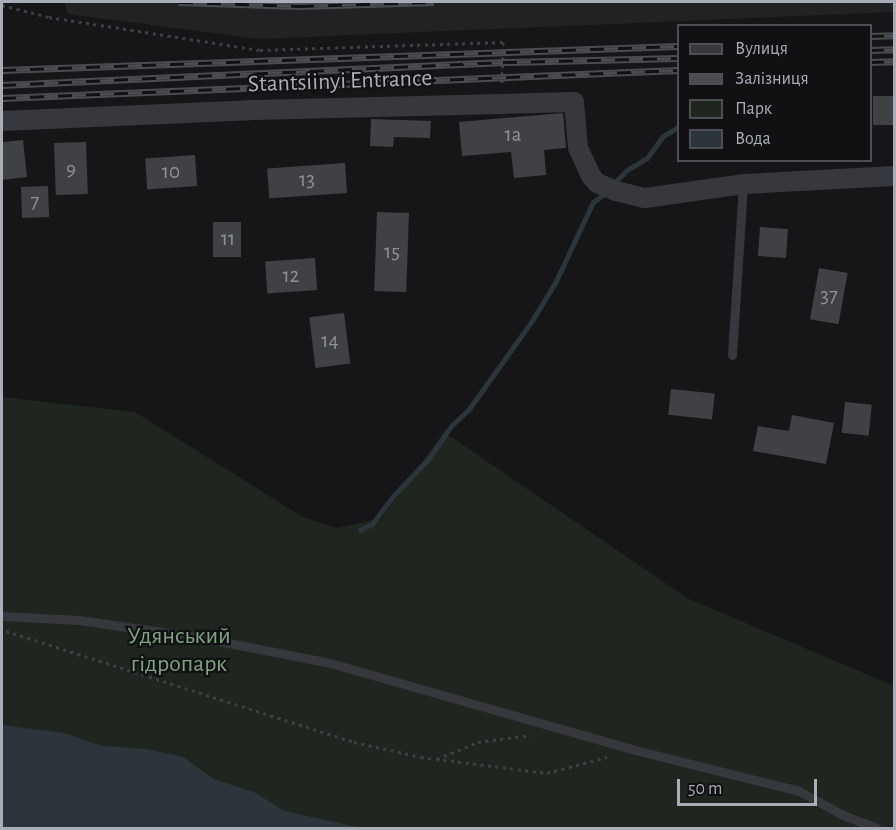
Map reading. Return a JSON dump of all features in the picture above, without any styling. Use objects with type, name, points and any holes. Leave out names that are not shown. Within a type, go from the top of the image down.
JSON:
[{"type":"street","name":"Stantsiinyi Entrance","points":[[2,122],[261,110],[574,102],[578,148],[591,176],[597,183],[616,191],[645,198],[743,184],[894,176]]},
{"type":"lane","points":[[732,355],[743,184]]},
{"type":"lane","points":[[2,616],[79,620],[192,636],[330,663],[635,750],[799,791],[843,815],[877,828]]},
{"type":"path","points":[[2,5],[49,17],[260,50],[503,42],[503,103]]},
{"type":"path","points":[[2,630],[354,742],[435,760],[547,772],[635,750]]},
{"type":"path","points":[[435,760],[478,742],[541,735]]},
{"type":"shaded area","points":[[65,2],[894,2],[894,12],[260,39],[67,14]]},
{"type":"green space","name":"Удянський гідропарк","points":[[2,397],[135,412],[301,516],[336,528],[381,519],[444,432],[687,598],[894,686],[894,828],[2,828]]},
{"type":"water","points":[[2,725],[64,733],[102,746],[146,749],[183,757],[214,779],[256,793],[284,811],[362,828],[2,828]]},
{"type":"building","points":[[873,96],[894,96],[894,125],[873,125]]},
{"type":"building","points":[[563,113],[566,148],[544,150],[546,175],[514,178],[511,152],[462,156],[459,122]]},
{"type":"building","points":[[371,119],[431,121],[430,138],[394,137],[393,147],[370,146]]},
{"type":"building","points":[[23,140],[27,177],[2,180],[2,142]]},
{"type":"building","points":[[86,142],[88,194],[56,195],[54,143]]},
{"type":"building","points":[[195,155],[197,186],[147,189],[145,158]]},
{"type":"building","points":[[345,163],[347,193],[269,198],[267,168]]},
{"type":"building","points":[[48,186],[49,217],[22,218],[21,187]]},
{"type":"building","points":[[377,212],[409,213],[406,292],[374,291]]},
{"type":"building","points":[[213,222],[241,222],[241,257],[213,257]]},
{"type":"building","points":[[760,227],[788,229],[786,258],[758,256]]},
{"type":"building","points":[[315,258],[317,290],[267,293],[265,261]]},
{"type":"building","points":[[819,268],[848,273],[839,324],[810,319]]},
{"type":"building","points":[[344,313],[350,364],[315,368],[309,317]]},
{"type":"building","points":[[671,389],[715,394],[712,419],[668,415]]},
{"type":"building","points":[[845,402],[872,405],[869,436],[842,433]]},
{"type":"building","points":[[792,415],[834,423],[826,464],[753,451],[758,426],[789,431]]},
{"type":"waterway","points":[[613,184],[627,170],[647,158],[663,136],[677,128]]},
{"type":"waterway","points":[[360,530],[372,524],[395,494],[430,457],[451,426],[469,409],[531,322],[555,283],[593,202],[607,192]]},
{"type":"railway","points":[[179,2],[300,6],[434,2]]},
{"type":"railway","points":[[872,36],[894,35]]},
{"type":"railway","points":[[2,70],[677,46]]},
{"type":"railway","points":[[872,50],[894,49]]},
{"type":"railway","points":[[2,85],[503,62],[677,58]]},
{"type":"railway","points":[[872,62],[894,61]]},
{"type":"railway","points":[[2,98],[677,70]]}]
